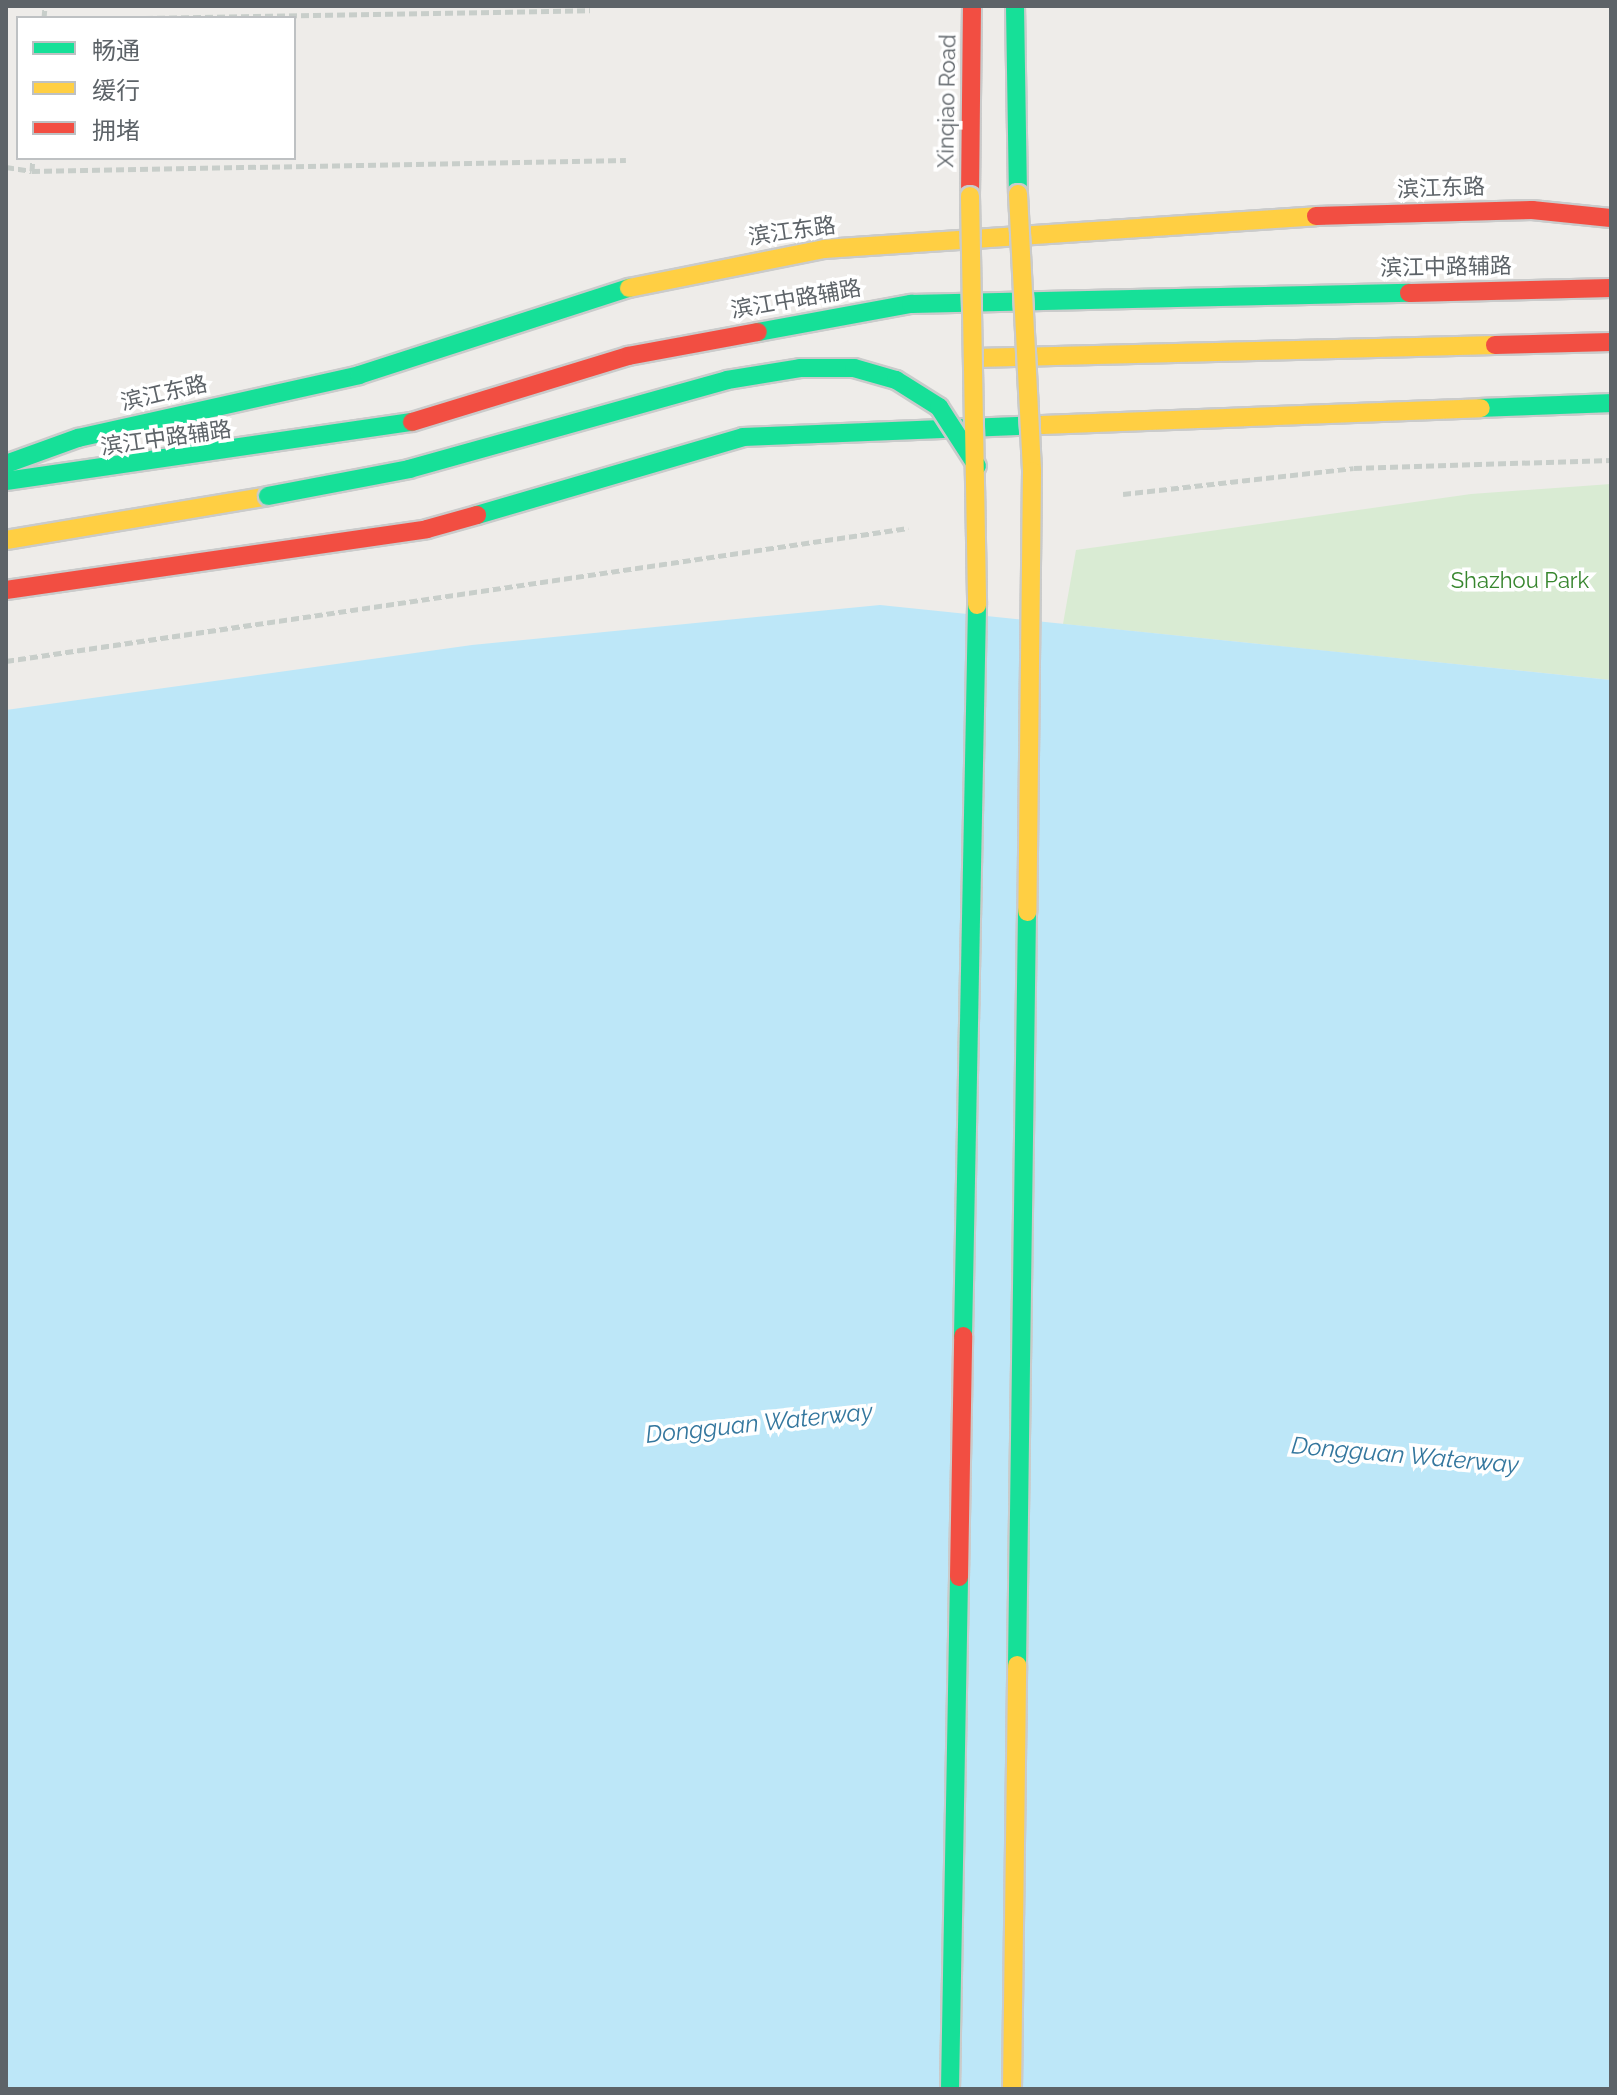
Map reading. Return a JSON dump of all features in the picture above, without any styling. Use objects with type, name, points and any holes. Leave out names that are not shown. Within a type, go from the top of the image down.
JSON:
[{"type":"main road","name":"Xinqiao Road","points":[[950,2089],[979,472],[970,196],[972,6]]},
{"type":"main road","points":[[1012,2089],[1032,471],[1018,194],[1015,6]]},
{"type":"main road","name":"滨江东路","points":[[6,464],[78,438],[443,351],[541,312],[672,274],[824,249],[1338,215],[1532,210],[1611,218]]},
{"type":"main road","name":"滨江中路辅路","points":[[6,481],[262,449],[405,424],[628,356],[799,319],[1022,301],[1611,288]]},
{"type":"main road","points":[[975,358],[1611,342]]},
{"type":"main road","points":[[6,540],[409,469],[712,384],[800,368],[854,368],[896,380],[939,407],[979,472]]},
{"type":"main road","points":[[6,590],[427,529],[743,437],[1611,403]]},
{"type":"path","points":[[256,16],[590,10]]},
{"type":"path","points":[[32,171],[33,160]]},
{"type":"path","points":[[6,167],[32,171],[626,160]]},
{"type":"path","points":[[1123,494],[1354,468],[1611,460]]},
{"type":"path","points":[[6,661],[908,528]]},
{"type":"green space","name":"Shazhou Park","points":[[1611,484],[1611,680],[1063,624],[1076,550],[1471,494]]},
{"type":"water","name":"Dongguan Waterway","points":[[880,605],[1611,680],[1611,2089],[6,2089],[6,710],[472,645]]},
{"type":"traffic: fast","points":[[1015,6],[1018,194]]},
{"type":"traffic: fast","points":[[6,464],[78,438],[359,375],[629,288]]},
{"type":"traffic: fast","points":[[758,332],[911,304],[1409,293]]},
{"type":"traffic: fast","points":[[268,496],[409,469],[727,380],[800,368],[854,368],[896,380],[939,407],[977,466]]},
{"type":"traffic: fast","points":[[1481,408],[1611,403]]},
{"type":"traffic: fast","points":[[6,481],[412,422]]},
{"type":"traffic: fast","points":[[477,515],[743,437],[1042,425]]},
{"type":"traffic: fast","points":[[963,1336],[977,605]]},
{"type":"traffic: fast","points":[[1017,1665],[1027,912]]},
{"type":"traffic: fast","points":[[950,2089],[959,1577]]},
{"type":"traffic: slow","points":[[1018,194],[1032,471],[1027,912]]},
{"type":"traffic: slow","points":[[970,196],[977,605]]},
{"type":"traffic: slow","points":[[629,288],[824,249],[1316,216]]},
{"type":"traffic: slow","points":[[975,358],[1495,345]]},
{"type":"traffic: slow","points":[[1042,425],[1481,408]]},
{"type":"traffic: slow","points":[[6,540],[268,496]]},
{"type":"traffic: slow","points":[[1012,2089],[1017,1665]]},
{"type":"traffic: jam","points":[[970,196],[972,6]]},
{"type":"traffic: jam","points":[[1316,216],[1532,210],[1611,218]]},
{"type":"traffic: jam","points":[[1409,293],[1611,288]]},
{"type":"traffic: jam","points":[[412,422],[628,356],[758,332]]},
{"type":"traffic: jam","points":[[1495,345],[1611,342]]},
{"type":"traffic: jam","points":[[6,590],[427,529],[477,515]]},
{"type":"traffic: jam","points":[[959,1577],[963,1336]]}]
